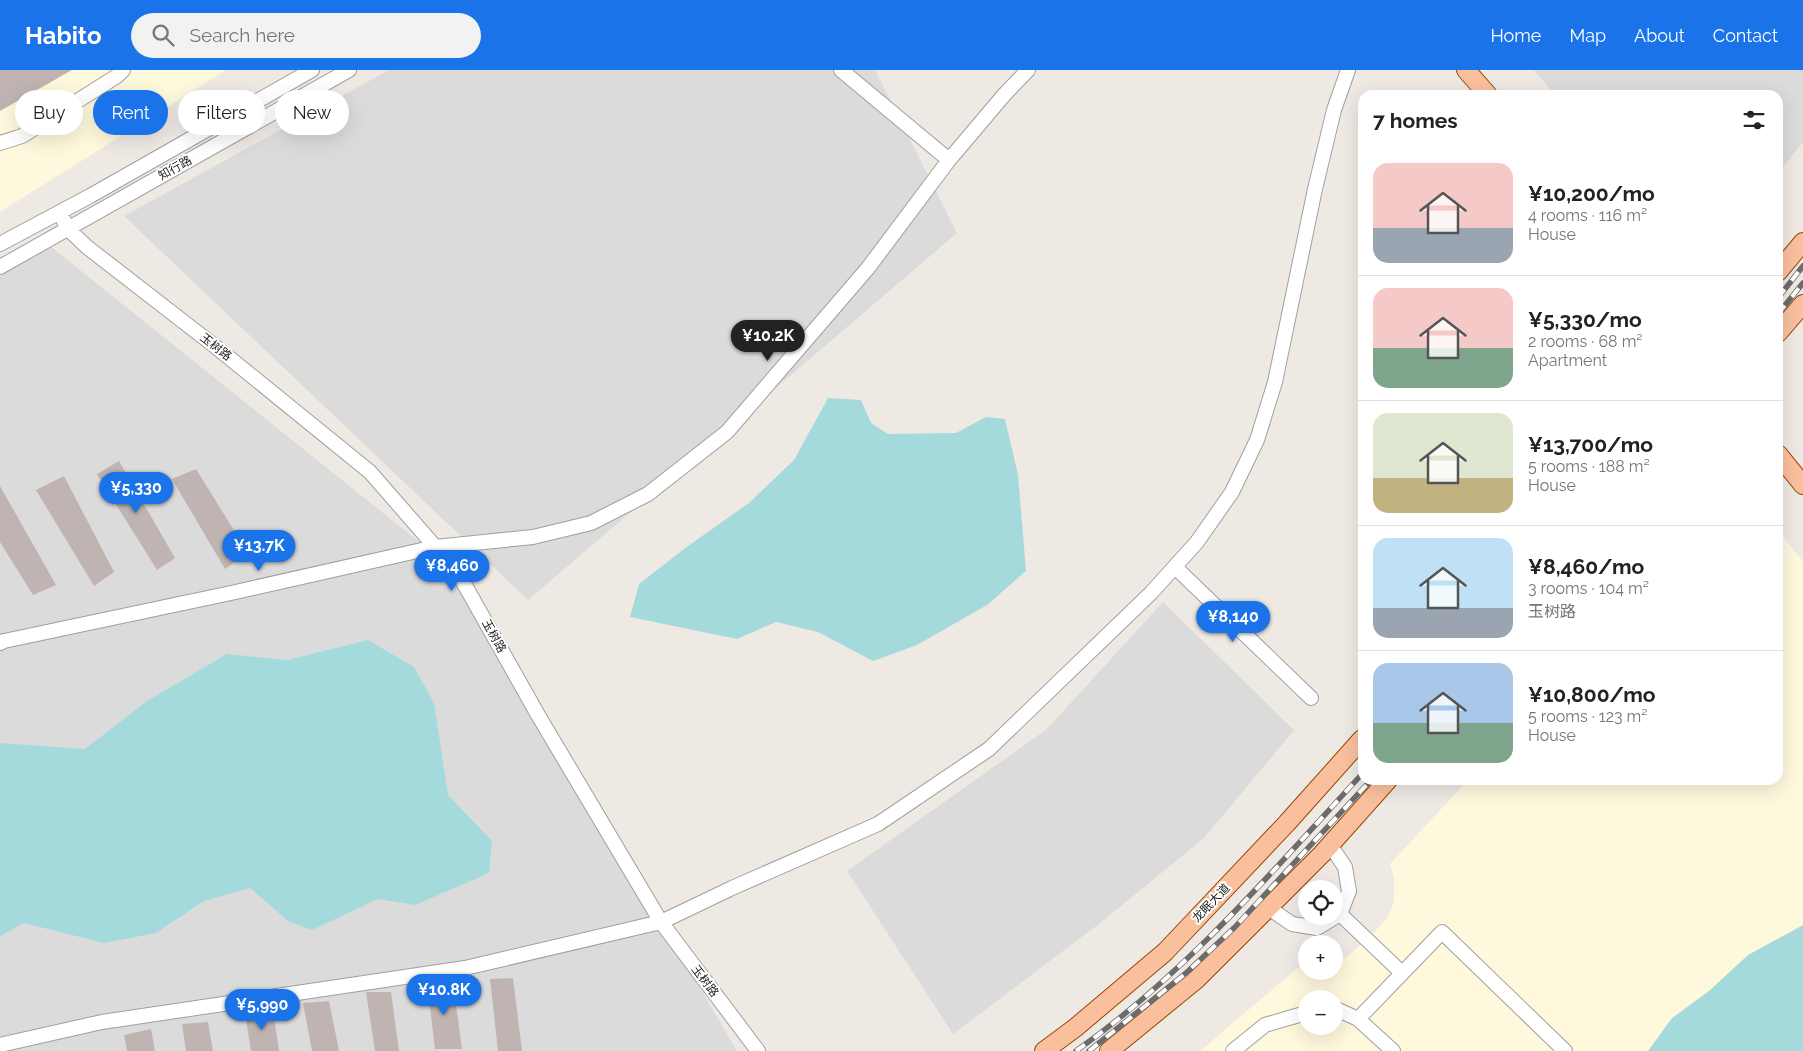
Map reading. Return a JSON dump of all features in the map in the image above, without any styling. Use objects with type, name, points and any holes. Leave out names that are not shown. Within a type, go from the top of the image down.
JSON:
[{"type":"main road","points":[[1466,70],[1484,90]]},
{"type":"main road","points":[[1783,266],[1803,242]]},
{"type":"main road","points":[[1783,327],[1803,304]]},
{"type":"main road","points":[[1783,460],[1803,485]]},
{"type":"main road","name":"龙眠大道","points":[[1044,1051],[1075,1028],[1165,952],[1287,823],[1358,743]]},
{"type":"main road","points":[[1109,1051],[1197,979],[1330,845],[1384,785]]},
{"type":"street","points":[[0,143],[22,136],[117,76],[123,70]]},
{"type":"street","name":"知行路","points":[[0,244],[60,213],[312,70]]},
{"type":"street","name":"知行路","points":[[0,267],[349,70]]},
{"type":"street","points":[[841,70],[949,160]]},
{"type":"street","points":[[0,643],[436,547],[533,537],[592,523],[648,494],[727,432],[868,268],[949,160],[1004,95],[1028,70]]},
{"type":"street","points":[[0,1045],[102,1022],[465,968],[661,922],[741,884],[878,824],[988,749],[1151,593],[1197,542],[1232,492],[1257,440],[1276,382],[1315,189],[1332,119],[1348,70]]},
{"type":"street","name":"玉树路","points":[[60,213],[68,229],[87,247],[216,347],[370,472],[458,572],[538,714],[661,922],[758,1051]]},
{"type":"street","points":[[1175,567],[1311,698]]},
{"type":"street","points":[[1330,845],[1345,868],[1349,891],[1343,906]]},
{"type":"street","points":[[1269,908],[1292,924],[1298,925]]},
{"type":"street","points":[[1343,917],[1402,973]]},
{"type":"street","points":[[1298,925],[1317,928],[1322,925]]},
{"type":"street","points":[[1358,1019],[1442,932],[1565,1051]]},
{"type":"street","points":[[1343,1012],[1358,1019],[1393,1051]]},
{"type":"street","points":[[1233,1051],[1265,1025],[1298,1016]]},
{"type":"shaded area","points":[[0,70],[226,70],[194,90],[178,90],[178,100],[168,106],[168,90],[93,90],[93,135],[123,135],[0,212]]},
{"type":"shaded area","points":[[389,70],[875,70],[957,233],[528,600],[124,216],[275,133],[275,135],[349,135],[349,92]]},
{"type":"shaded area","points":[[1534,70],[1803,70],[1803,142],[1783,167],[1783,90],[1551,90]]},
{"type":"shaded area","points":[[50,246],[458,573],[737,1051],[0,1051],[0,276]]},
{"type":"shaded area","points":[[1783,537],[1803,561],[1803,1051],[1200,1051],[1298,968],[1298,980],[1343,980],[1343,959],[1367,940],[1388,917],[1394,901],[1394,877],[1390,864],[1463,785],[1783,785]]},
{"type":"shaded area","points":[[1163,602],[1294,730],[1204,838],[1099,924],[953,1034],[847,871],[1047,729]]},
{"type":"water","points":[[828,398],[861,400],[871,423],[888,434],[956,433],[986,417],[1005,419],[1018,475],[1026,571],[987,605],[917,645],[873,661],[818,632],[776,622],[737,639],[630,617],[639,584],[688,546],[749,503],[794,460]]},
{"type":"water","points":[[368,640],[414,667],[434,703],[448,795],[492,841],[489,873],[415,905],[378,899],[312,930],[288,921],[250,888],[204,901],[156,933],[104,943],[24,923],[0,936],[0,743],[85,749],[147,701],[227,654],[287,660]]},
{"type":"water","points":[[1803,925],[1803,1051],[1648,1051],[1672,1018],[1709,991],[1748,955]]},
{"type":"building","points":[[0,70],[72,70],[37,90],[15,90],[15,102],[0,111]]},
{"type":"building","points":[[119,461],[175,558],[157,570],[97,474]]},
{"type":"building","points":[[196,469],[248,553],[225,569],[172,479]]},
{"type":"building","points":[[64,476],[114,572],[94,586],[36,490]]},
{"type":"building","points":[[0,486],[56,585],[33,595],[0,542]]},
{"type":"building","points":[[513,978],[522,1051],[498,1051],[490,979]]},
{"type":"building","points":[[453,982],[462,1049],[435,1049],[427,983]]},
{"type":"building","points":[[366,992],[391,992],[399,1051],[375,1051]]},
{"type":"building","points":[[329,1001],[339,1051],[312,1051],[303,1003]]},
{"type":"building","points":[[273,1010],[279,1051],[251,1051],[245,1013]]},
{"type":"building","points":[[208,1022],[213,1051],[186,1051],[182,1024]]},
{"type":"building","points":[[151,1029],[155,1051],[127,1051],[124,1035]]},
{"type":"railway","points":[[1783,292],[1803,266]]},
{"type":"railway","points":[[1783,308],[1803,283]]},
{"type":"railway","points":[[1076,1051],[1116,1021],[1191,955],[1261,884],[1358,778]]},
{"type":"railway","points":[[1089,1051],[1185,974],[1235,927],[1366,785]]}]
